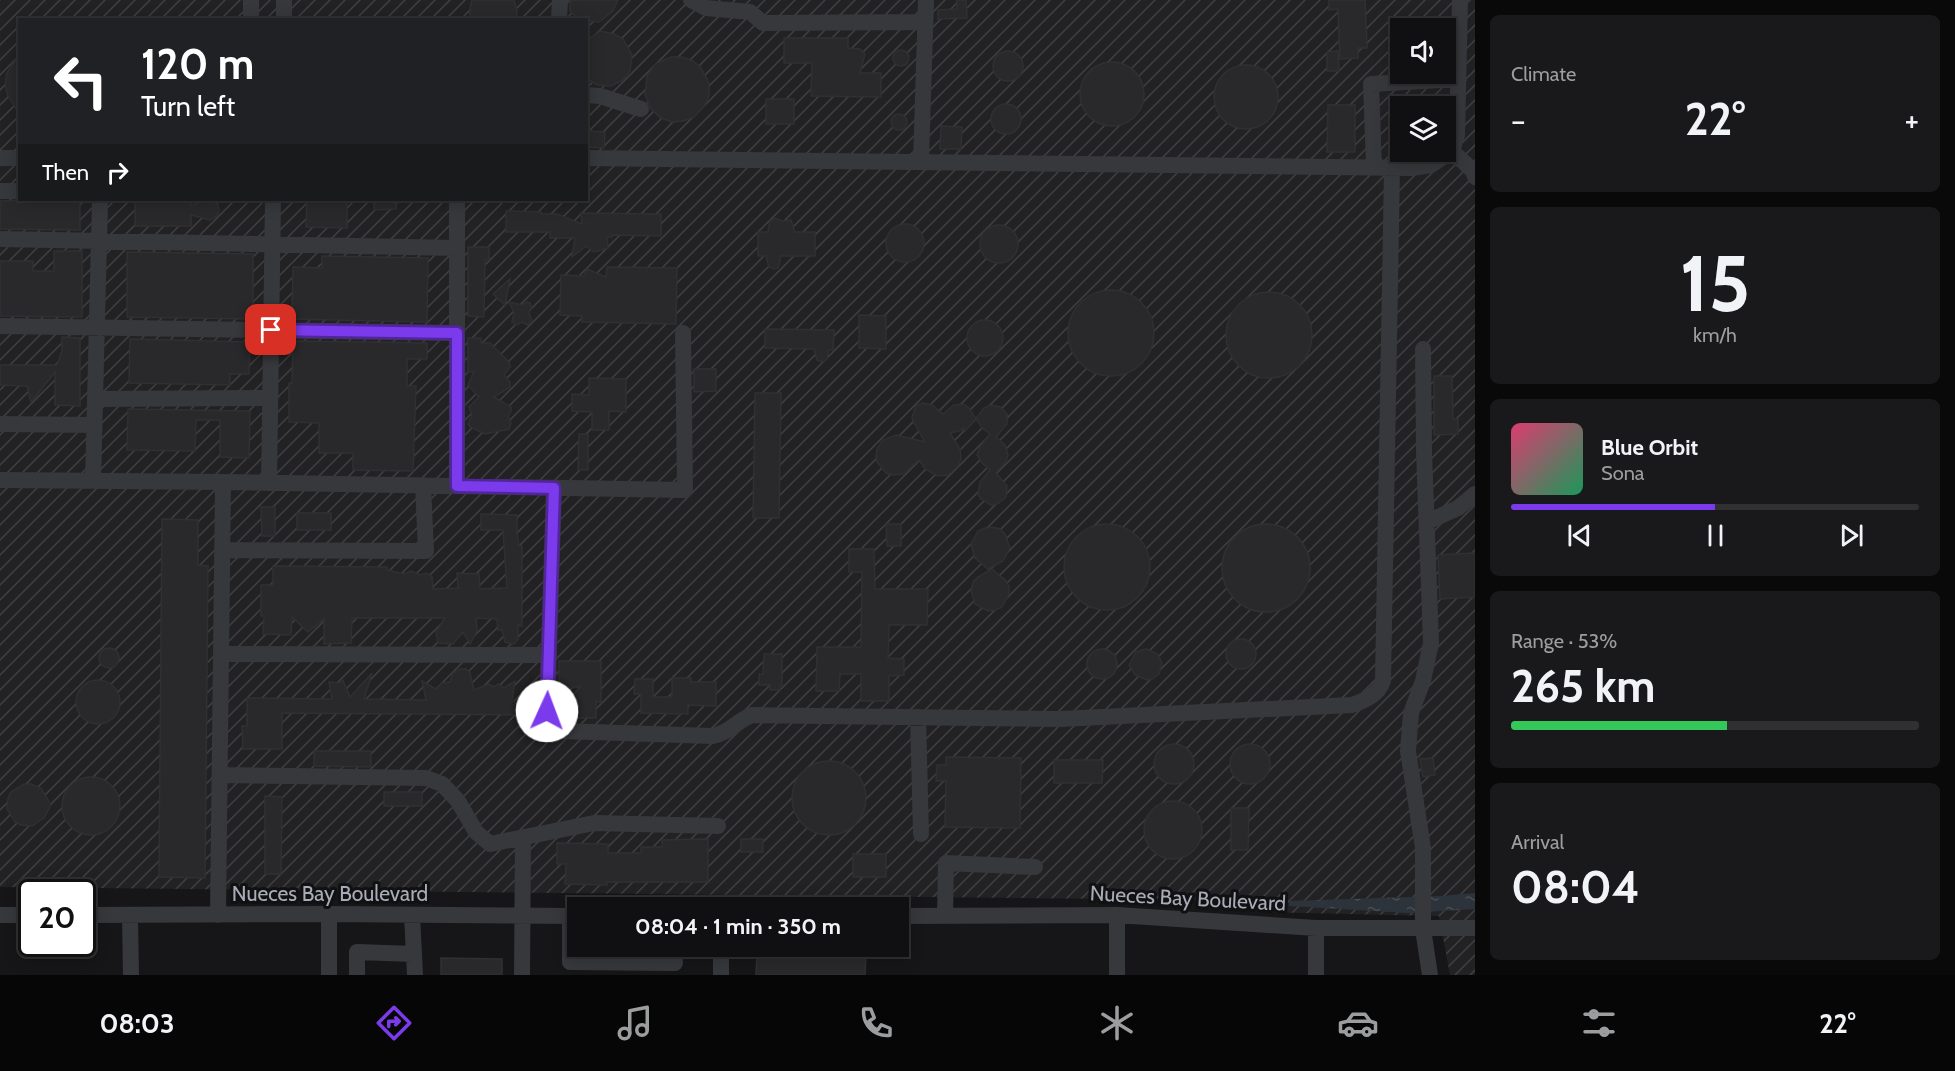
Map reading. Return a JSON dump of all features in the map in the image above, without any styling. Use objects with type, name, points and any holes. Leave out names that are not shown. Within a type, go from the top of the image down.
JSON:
[{"type":"street","points":[[251,0],[251,18]]},
{"type":"street","points":[[284,0],[284,18]]},
{"type":"street","points":[[559,18],[560,0]]},
{"type":"street","points":[[691,0],[706,8],[750,12],[763,23],[925,22]]},
{"type":"street","points":[[921,162],[926,0]]},
{"type":"street","points":[[1456,138],[1460,0]]},
{"type":"street","points":[[1374,167],[1371,84],[1459,80]]},
{"type":"street","points":[[588,95],[600,96],[641,109]]},
{"type":"street","points":[[1456,155],[1473,171],[1475,177]]},
{"type":"street","points":[[0,158],[18,158]]},
{"type":"street","points":[[588,158],[1392,168],[1412,168],[1436,162]]},
{"type":"street","points":[[554,488],[547,711],[552,723],[561,731],[713,736],[725,733],[735,727],[740,719],[752,715],[1060,719],[1352,705],[1366,700],[1380,690],[1384,669],[1392,168]]},
{"type":"street","points":[[0,191],[18,191]]},
{"type":"street","points":[[93,481],[100,201]]},
{"type":"street","points":[[269,483],[273,201]]},
{"type":"street","points":[[457,201],[457,486]]},
{"type":"street","points":[[0,239],[457,248]]},
{"type":"street","points":[[0,326],[457,333]]},
{"type":"street","points":[[0,480],[685,490],[683,333]]},
{"type":"street","points":[[1423,349],[1431,643],[1424,681],[1411,713],[1408,751],[1423,848],[1423,923],[1430,975]]},
{"type":"street","points":[[95,399],[270,398]]},
{"type":"street","points":[[0,424],[94,425]]},
{"type":"street","points":[[218,915],[223,482]]},
{"type":"street","points":[[222,550],[426,551],[423,485]]},
{"type":"street","points":[[1427,522],[1458,508],[1475,494]]},
{"type":"street","points":[[221,654],[549,655]]},
{"type":"street","points":[[918,717],[921,834]]},
{"type":"street","points":[[220,774],[426,778],[442,784],[458,801],[476,832],[490,844],[594,823],[718,826]]},
{"type":"street","points":[[522,975],[523,837]]},
{"type":"street","points":[[945,916],[946,863],[1035,867]]},
{"type":"street","points":[[328,914],[329,975]]},
{"type":"street","points":[[0,915],[18,915]]},
{"type":"street","name":"Nueces Bay Boulevard","points":[[96,915],[567,916]]},
{"type":"street","points":[[412,915],[415,975]]},
{"type":"street","points":[[1117,915],[1118,975]]},
{"type":"street","name":"Nueces Bay Boulevard","points":[[909,916],[1117,915],[1316,928],[1423,923],[1475,928]]},
{"type":"street","points":[[130,916],[131,975]]},
{"type":"street","points":[[1316,928],[1316,975]]},
{"type":"street","points":[[357,975],[357,952],[414,954]]},
{"type":"street","points":[[570,957],[570,962],[675,963],[675,957]]},
{"type":"street","points":[[721,957],[721,975]]},
{"type":"shaded area","points":[[0,0],[1475,0],[1475,975],[1450,975],[1439,916],[1261,912],[1201,900],[96,888],[96,879],[18,879],[18,887],[0,887]]},
{"type":"water","points":[[1475,893],[1475,909],[1408,913],[1289,906],[1289,901]]},
{"type":"building","points":[[472,0],[514,0],[516,18],[470,18]]},
{"type":"building","points":[[570,0],[618,0],[613,11],[599,22],[579,18],[570,11]]},
{"type":"building","points":[[957,0],[966,0],[967,18],[938,19],[938,10],[957,9]]},
{"type":"building","points":[[1329,0],[1365,0],[1367,48],[1358,48],[1358,58],[1340,59],[1338,9],[1329,10]]},
{"type":"building","points":[[600,31],[623,39],[632,55],[630,71],[623,80],[611,86],[597,85],[588,79],[588,40]]},
{"type":"building","points":[[784,38],[848,38],[848,48],[860,49],[865,54],[860,73],[881,73],[881,97],[811,96],[812,63],[784,63]]},
{"type":"building","points":[[901,50],[909,58],[901,66],[893,58]]},
{"type":"building","points":[[1008,51],[1019,55],[1023,66],[1019,77],[1008,81],[997,77],[993,66],[997,55]]},
{"type":"building","points":[[1338,51],[1339,71],[1327,71],[1327,52]]},
{"type":"building","points":[[18,56],[18,112],[8,96],[5,84],[7,73]]},
{"type":"building","points":[[671,57],[682,57],[693,61],[701,68],[709,83],[709,95],[705,105],[694,117],[683,121],[672,122],[661,118],[651,109],[645,95],[647,76],[655,64]]},
{"type":"building","points":[[1112,62],[1124,64],[1135,71],[1142,82],[1144,94],[1142,106],[1135,117],[1124,124],[1112,126],[1100,124],[1089,117],[1082,106],[1080,94],[1082,82],[1089,71],[1100,64]]},
{"type":"building","points":[[1240,65],[1252,65],[1269,74],[1276,85],[1278,97],[1276,109],[1269,120],[1252,129],[1240,129],[1228,124],[1219,115],[1214,103],[1214,91],[1219,79],[1228,70]]},
{"type":"building","points":[[766,99],[794,99],[794,124],[766,124]]},
{"type":"building","points":[[1006,104],[1017,108],[1021,119],[1017,130],[1006,134],[995,130],[991,119],[995,108]]},
{"type":"building","points":[[1328,105],[1355,105],[1355,152],[1327,152]]},
{"type":"building","points":[[899,114],[907,122],[899,130],[891,122]]},
{"type":"building","points":[[941,126],[962,127],[961,149],[940,149]]},
{"type":"building","points":[[588,131],[605,132],[604,148],[588,147]]},
{"type":"building","points":[[0,201],[80,201],[80,230],[0,229]]},
{"type":"building","points":[[135,201],[191,201],[191,206],[202,201],[214,201],[218,205],[217,216],[210,220],[191,215],[191,226],[135,226]]},
{"type":"building","points":[[307,201],[347,201],[347,228],[306,227]]},
{"type":"building","points":[[374,201],[396,201],[396,209],[374,210]]},
{"type":"building","points":[[506,211],[557,214],[582,224],[581,213],[661,214],[661,236],[612,235],[612,237],[607,237],[608,248],[594,252],[586,246],[572,257],[575,238],[550,238],[550,232],[506,232]]},
{"type":"building","points":[[775,218],[782,221],[791,220],[795,232],[815,232],[815,256],[781,256],[778,268],[769,267],[766,256],[758,256],[758,232],[768,232],[770,221]]},
{"type":"building","points":[[905,224],[918,230],[924,243],[918,256],[905,262],[892,256],[886,243],[892,230]]},
{"type":"building","points":[[999,225],[1006,226],[1012,231],[1017,237],[1017,251],[1012,257],[1006,262],[999,263],[992,262],[986,257],[981,251],[980,244],[981,237],[986,231],[992,226]]},
{"type":"building","points":[[468,247],[489,247],[489,260],[485,260],[484,317],[468,316]]},
{"type":"building","points":[[54,251],[82,251],[82,317],[0,316],[0,261],[33,261],[33,271],[54,271]]},
{"type":"building","points":[[127,252],[253,254],[253,319],[127,317]]},
{"type":"building","points":[[322,256],[428,258],[427,322],[292,319],[293,267],[322,268]]},
{"type":"building","points":[[607,267],[677,268],[676,324],[582,322],[582,316],[560,315],[561,275],[584,276],[587,269],[606,277]]},
{"type":"building","points":[[510,279],[505,305],[493,294]]},
{"type":"building","points":[[1103,290],[1119,290],[1142,302],[1151,316],[1154,333],[1151,350],[1142,364],[1119,376],[1103,376],[1087,369],[1075,357],[1068,341],[1068,325],[1075,309],[1087,297]]},
{"type":"building","points":[[1261,292],[1277,292],[1300,304],[1309,318],[1312,335],[1309,352],[1300,366],[1277,378],[1261,378],[1245,371],[1233,359],[1226,343],[1226,327],[1233,311],[1245,299]]},
{"type":"building","points":[[509,302],[522,305],[526,302],[530,303],[532,308],[529,312],[532,322],[527,325],[522,322],[516,325],[512,322],[514,313]]},
{"type":"building","points":[[859,315],[886,316],[886,349],[859,348]]},
{"type":"building","points":[[985,320],[998,325],[1003,338],[998,351],[985,356],[972,351],[967,338],[972,325]]},
{"type":"building","points":[[765,329],[834,330],[833,350],[829,350],[827,359],[822,362],[817,360],[814,349],[765,348]]},
{"type":"building","points":[[62,337],[80,338],[80,406],[55,405],[55,372],[31,402],[27,386],[0,385],[0,365],[57,365],[62,351]]},
{"type":"building","points":[[468,338],[481,338],[481,343],[490,343],[509,362],[510,367],[504,375],[510,382],[510,387],[494,397],[511,407],[508,416],[511,423],[509,429],[485,434],[468,424],[472,416],[469,407],[479,397],[468,385],[474,371],[468,372]]},
{"type":"building","points":[[130,339],[250,342],[249,374],[230,374],[230,385],[129,383]]},
{"type":"building","points":[[293,341],[427,343],[427,359],[407,359],[407,386],[416,386],[413,471],[353,470],[353,453],[319,453],[319,423],[289,422],[289,383],[292,383]]},
{"type":"building","points":[[694,369],[716,369],[716,391],[694,392]]},
{"type":"building","points":[[1434,376],[1452,376],[1453,419],[1458,419],[1458,434],[1434,435]]},
{"type":"building","points":[[589,378],[626,379],[626,412],[609,411],[609,430],[592,430],[592,412],[572,411],[572,394],[589,395]]},
{"type":"building","points":[[755,393],[781,393],[779,518],[753,518]]},
{"type":"building","points":[[923,403],[932,405],[943,414],[954,405],[963,404],[969,408],[976,419],[965,431],[963,427],[963,430],[950,433],[960,449],[961,459],[958,466],[948,475],[938,476],[925,469],[919,460],[903,474],[886,473],[877,462],[876,456],[877,449],[883,440],[896,435],[925,442],[912,417],[916,406]]},
{"type":"building","points":[[991,405],[1000,407],[1007,414],[1007,424],[996,437],[1005,445],[1008,455],[996,473],[1007,486],[1006,497],[997,504],[991,505],[981,499],[978,494],[980,482],[990,470],[977,455],[990,434],[982,428],[976,418],[984,408]]},
{"type":"building","points":[[128,409],[250,411],[249,458],[220,457],[220,420],[196,420],[195,451],[127,450]]},
{"type":"building","points":[[579,434],[588,434],[588,470],[578,470]]},
{"type":"building","points":[[261,507],[275,507],[275,536],[262,536]]},
{"type":"building","points":[[297,513],[331,513],[331,530],[297,530]]},
{"type":"building","points":[[481,514],[517,515],[519,546],[522,546],[522,626],[518,625],[518,639],[514,644],[505,642],[502,630],[498,630],[497,619],[476,618],[477,631],[470,644],[463,632],[453,644],[438,643],[436,632],[445,618],[352,618],[351,643],[324,644],[324,619],[308,632],[292,617],[291,635],[263,634],[261,585],[273,585],[273,566],[387,567],[387,570],[404,574],[411,571],[420,575],[427,573],[432,577],[433,589],[458,588],[457,573],[479,574],[480,589],[507,588],[503,530],[481,530]]},
{"type":"building","points":[[162,519],[198,520],[198,565],[208,566],[205,878],[159,877]]},
{"type":"building","points":[[886,524],[901,524],[901,546],[887,546]]},
{"type":"building","points":[[1107,524],[1131,531],[1143,543],[1150,567],[1143,591],[1131,603],[1107,610],[1083,603],[1071,591],[1064,567],[1071,543],[1083,531]]},
{"type":"building","points":[[1266,524],[1283,528],[1297,537],[1306,551],[1310,568],[1306,585],[1297,599],[1283,608],[1266,612],[1249,608],[1235,599],[1226,585],[1222,568],[1226,551],[1235,537],[1249,528]]},
{"type":"building","points":[[992,527],[1000,529],[1005,534],[1010,548],[1003,561],[988,569],[975,558],[971,544],[978,531]]},
{"type":"building","points":[[849,549],[874,549],[875,589],[928,589],[927,625],[889,625],[888,658],[904,659],[904,675],[889,676],[889,701],[861,701],[861,674],[840,674],[839,691],[816,691],[817,647],[861,647],[862,572],[849,572]]},
{"type":"building","points":[[1475,553],[1475,597],[1440,599],[1438,555]]},
{"type":"building","points":[[992,569],[1005,580],[1009,586],[1009,594],[1002,607],[988,611],[975,604],[971,590],[973,582],[978,577]]},
{"type":"building","points":[[1241,639],[1252,643],[1256,654],[1252,665],[1241,669],[1230,665],[1226,654],[1230,643]]},
{"type":"building","points":[[109,648],[116,651],[119,658],[116,665],[109,668],[102,665],[99,658],[102,651]]},
{"type":"building","points":[[1102,649],[1113,653],[1117,664],[1113,675],[1102,679],[1091,675],[1087,664],[1091,653]]},
{"type":"building","points":[[1146,649],[1158,654],[1162,664],[1159,674],[1147,680],[1135,675],[1129,665],[1136,652]]},
{"type":"building","points":[[764,654],[782,654],[780,690],[770,690],[770,685],[759,685],[759,674],[763,674]]},
{"type":"building","points":[[559,661],[601,661],[601,703],[596,701],[596,718],[566,720],[565,704],[580,687],[559,687]]},
{"type":"building","points":[[466,669],[470,673],[474,690],[489,684],[494,687],[498,684],[504,688],[515,681],[512,701],[528,701],[528,715],[282,713],[282,749],[243,749],[242,726],[247,726],[247,698],[332,699],[329,682],[338,683],[343,680],[350,697],[372,673],[364,699],[426,700],[422,681],[436,689],[442,683],[450,682],[453,673]]},
{"type":"building","points":[[672,678],[691,678],[691,682],[716,682],[716,706],[688,705],[688,714],[641,713],[641,694],[634,694],[635,679],[653,679],[653,697],[672,697]]},
{"type":"building","points":[[98,680],[113,687],[120,702],[113,717],[98,724],[83,717],[76,702],[83,687]]},
{"type":"building","points":[[1174,744],[1188,750],[1194,764],[1188,778],[1174,784],[1160,778],[1154,764],[1160,750]]},
{"type":"building","points":[[1250,744],[1264,750],[1270,764],[1264,778],[1250,784],[1236,778],[1230,764],[1236,750]]},
{"type":"building","points":[[314,751],[371,751],[371,767],[314,766]]},
{"type":"building","points":[[946,757],[1021,758],[1020,828],[945,827],[946,781],[936,781],[937,765],[946,765]]},
{"type":"building","points":[[1433,758],[1435,775],[1423,777],[1420,759]]},
{"type":"building","points":[[1054,760],[1103,760],[1102,783],[1054,783]]},
{"type":"building","points":[[822,761],[836,761],[850,767],[860,777],[866,791],[866,805],[860,819],[850,829],[836,835],[822,835],[808,829],[798,819],[792,805],[792,791],[798,777],[808,767]]},
{"type":"building","points":[[85,777],[97,777],[112,785],[120,800],[120,812],[112,827],[97,835],[85,835],[70,827],[62,812],[62,800],[70,785]]},
{"type":"building","points":[[24,784],[41,788],[51,805],[44,818],[32,826],[15,822],[7,809],[11,792]]},
{"type":"building","points":[[384,792],[422,792],[422,806],[384,806]]},
{"type":"building","points":[[265,796],[282,797],[281,874],[265,874]]},
{"type":"building","points":[[1167,801],[1179,801],[1194,809],[1202,824],[1202,836],[1194,851],[1179,859],[1167,859],[1152,851],[1144,836],[1144,824],[1152,809]]},
{"type":"building","points":[[1231,808],[1249,808],[1248,850],[1231,850]]},
{"type":"building","points":[[708,839],[708,882],[565,884],[566,864],[557,864],[557,843],[608,844],[608,853],[641,853],[641,847],[662,847],[662,840]]},
{"type":"building","points":[[741,839],[763,839],[763,852],[741,852]]},
{"type":"building","points":[[853,854],[886,854],[886,877],[853,877]]},
{"type":"building","points":[[757,957],[866,957],[865,975],[756,975]]},
{"type":"building","points":[[441,958],[502,959],[502,975],[441,975]]},
{"type":"route","points":[[271,330],[457,333],[457,486],[554,488],[547,711]]}]
